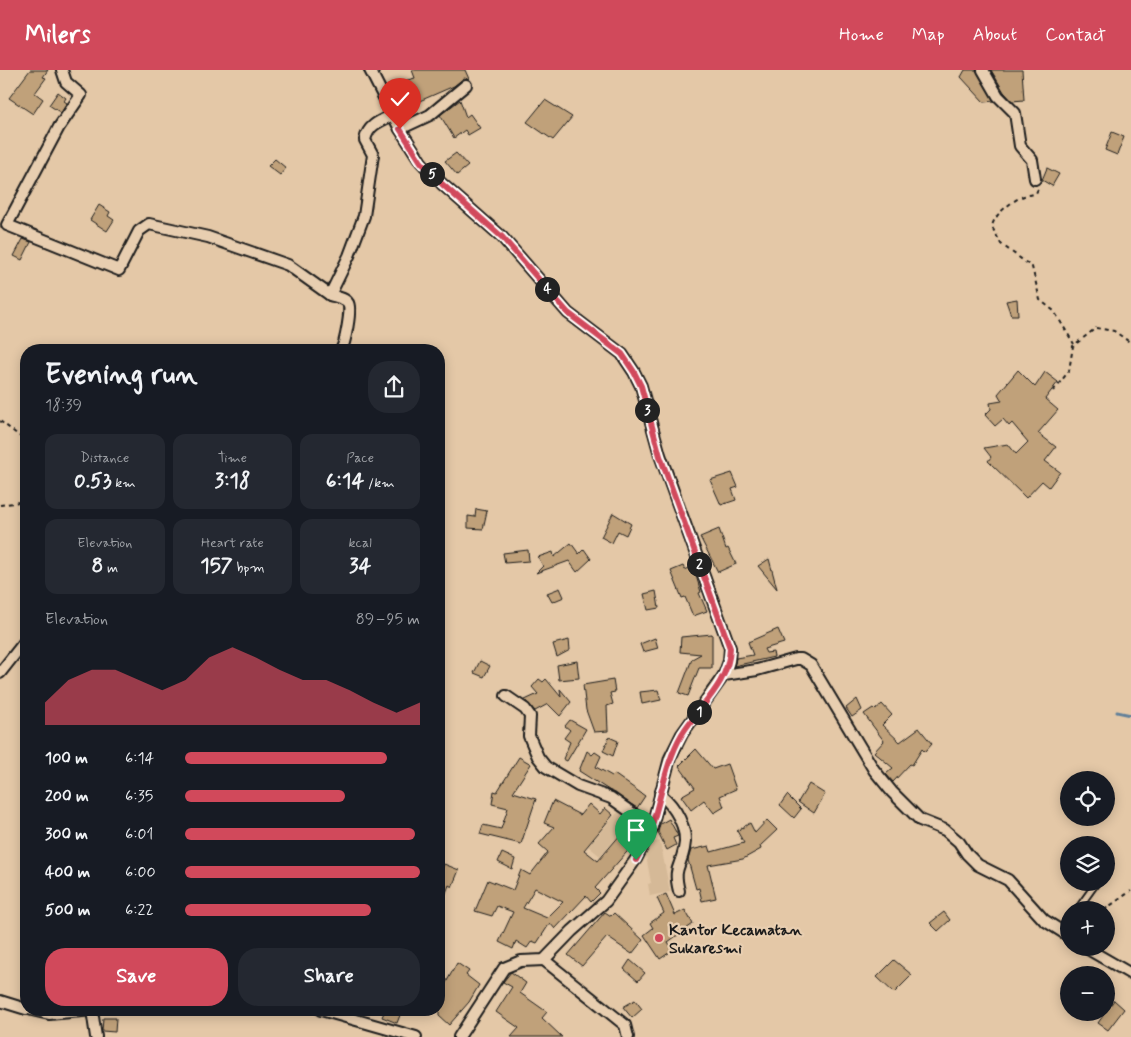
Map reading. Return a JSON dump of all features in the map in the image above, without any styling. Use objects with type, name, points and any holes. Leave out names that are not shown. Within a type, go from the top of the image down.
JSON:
[{"type":"street","points":[[62,70],[66,82],[81,95],[59,127],[4,223],[119,270],[138,231],[149,224],[208,237],[288,266],[330,294],[346,300],[350,305],[344,344]]},
{"type":"street","points":[[370,70],[400,129],[421,162],[442,184],[502,237],[568,313],[622,354],[634,372],[641,386],[660,456],[730,648],[730,661],[724,675],[682,734],[670,758],[652,826],[627,874],[606,901],[572,931],[544,960]]},
{"type":"street","points":[[982,70],[998,96],[1015,112],[1020,146],[1032,160],[1035,179]]},
{"type":"street","points":[[400,129],[430,115],[466,85]]},
{"type":"street","points":[[330,294],[349,256],[364,216],[373,155],[365,140],[366,135],[370,128],[393,115]]},
{"type":"street","points":[[0,673],[20,648]]},
{"type":"street","points":[[724,675],[757,670],[796,659],[806,661],[811,665],[874,770],[892,792],[920,820],[945,830],[959,842],[978,865],[1008,880],[1044,920],[1060,930]]},
{"type":"street","points":[[506,696],[525,709],[530,716],[530,736],[542,764],[561,778],[611,798],[652,826]]},
{"type":"street","points":[[660,794],[674,809],[685,834],[685,848],[676,874],[679,891]]},
{"type":"street","points":[[1100,956],[1131,974]]},
{"type":"street","points":[[459,1037],[504,968],[521,961],[544,960],[625,1025],[628,1037]]},
{"type":"street","points":[[0,1002],[20,1007]]},
{"type":"street","points":[[93,1016],[96,1037]]},
{"type":"street","points":[[342,1016],[416,1037]]},
{"type":"path","points":[[1035,179],[1038,189],[1036,193],[1022,197],[1000,213],[993,220],[992,227],[1001,244],[1032,267],[1040,300],[1054,311],[1074,344],[1069,370],[1053,391]]},
{"type":"path","points":[[1074,344],[1098,327],[1114,331],[1131,343]]},
{"type":"path","points":[[0,421],[20,436]]},
{"type":"path","points":[[0,505],[20,502]]},
{"type":"path","points":[[1115,902],[1131,891]]},
{"type":"shaded area","points":[[619,811],[631,823],[600,856],[588,846]]},
{"type":"shaded area","points":[[660,841],[670,892],[650,896],[648,884],[651,883],[644,844]]},
{"type":"building","points":[[30,70],[48,70],[43,77],[46,78],[35,93],[43,99],[33,114],[9,98]]},
{"type":"building","points":[[412,70],[465,70],[469,79],[464,78],[454,86],[408,106],[406,88],[400,82],[415,78]]},
{"type":"building","points":[[965,70],[976,70],[994,101],[984,102],[961,77]]},
{"type":"building","points":[[991,70],[1022,70],[1024,100],[1012,101],[1004,92]]},
{"type":"building","points":[[58,92],[66,98],[64,101],[67,103],[61,113],[49,105]]},
{"type":"building","points":[[460,100],[466,117],[470,114],[480,128],[468,135],[465,130],[454,138],[440,115]]},
{"type":"building","points":[[545,100],[572,117],[553,140],[527,122]]},
{"type":"building","points":[[1112,132],[1124,137],[1117,155],[1105,150]]},
{"type":"building","points":[[456,153],[468,166],[457,175],[445,161]]},
{"type":"building","points":[[275,159],[286,168],[280,175],[268,166]]},
{"type":"building","points":[[1047,168],[1059,174],[1052,186],[1042,180]]},
{"type":"building","points":[[99,205],[110,212],[108,216],[114,220],[107,231],[90,220]]},
{"type":"building","points":[[23,239],[31,242],[22,260],[14,256]]},
{"type":"building","points":[[1017,299],[1018,315],[1011,315],[1006,301]]},
{"type":"building","points":[[1018,370],[1035,387],[1045,372],[1058,382],[1045,399],[1058,410],[1038,433],[1056,447],[1045,461],[1060,472],[1049,487],[1042,481],[1026,498],[988,461],[991,457],[984,448],[1008,444],[1016,454],[1028,442],[1012,423],[1009,426],[1003,419],[995,426],[985,415],[991,409],[990,403],[1002,401],[998,394]]},
{"type":"building","points":[[732,473],[738,487],[732,489],[736,500],[721,505],[710,480]]},
{"type":"building","points":[[476,509],[487,511],[483,529],[468,528],[468,516],[475,517]]},
{"type":"building","points":[[613,513],[631,524],[626,535],[618,531],[612,543],[601,537]]},
{"type":"building","points":[[719,529],[726,549],[728,548],[736,564],[718,572],[700,537]]},
{"type":"building","points":[[571,543],[579,554],[584,549],[591,559],[577,572],[569,561],[536,573],[543,566],[538,557],[553,552],[554,557]]},
{"type":"building","points":[[528,550],[529,561],[505,563],[503,553]]},
{"type":"building","points":[[769,559],[777,589],[758,566]]},
{"type":"building","points":[[683,566],[685,570],[693,566],[701,592],[699,593],[707,611],[693,616],[685,597],[682,598],[671,571]]},
{"type":"building","points":[[560,588],[564,597],[552,602],[547,593]]},
{"type":"building","points":[[656,591],[659,608],[648,610],[644,594]]},
{"type":"building","points":[[778,629],[784,643],[764,649],[766,653],[773,652],[774,657],[734,666],[736,658],[753,655],[748,642]]},
{"type":"building","points":[[712,634],[712,668],[699,668],[688,696],[679,693],[692,659],[701,654],[680,652],[681,637]]},
{"type":"building","points":[[655,638],[658,648],[643,652],[640,644]]},
{"type":"building","points":[[569,640],[570,650],[557,657],[553,644]]},
{"type":"building","points":[[480,661],[490,666],[484,677],[474,673]]},
{"type":"building","points":[[577,661],[579,678],[559,680],[557,665]]},
{"type":"building","points":[[539,679],[543,682],[546,679],[561,697],[560,689],[571,702],[560,716],[548,704],[535,711],[525,700],[538,694],[532,687]]},
{"type":"building","points":[[613,680],[615,692],[610,693],[613,704],[607,706],[608,731],[594,732],[586,710],[583,685]]},
{"type":"building","points":[[658,690],[661,700],[642,704],[640,692]]},
{"type":"building","points":[[857,699],[862,710],[852,717],[846,708]]},
{"type":"building","points":[[882,704],[892,715],[882,725],[900,742],[919,728],[932,744],[925,752],[922,749],[912,765],[910,764],[893,782],[886,774],[893,768],[874,752],[884,741],[864,714],[873,708],[875,710]]},
{"type":"building","points":[[570,720],[586,729],[567,761],[563,759],[570,742],[564,738],[570,730],[565,726]]},
{"type":"building","points":[[609,737],[618,741],[613,756],[603,751]]},
{"type":"building","points":[[696,749],[713,769],[727,764],[736,789],[720,796],[724,807],[714,813],[704,800],[691,810],[681,796],[695,788],[679,766]]},
{"type":"building","points":[[587,751],[592,755],[595,752],[601,756],[596,767],[612,776],[614,774],[645,796],[637,808],[579,771]]},
{"type":"building","points":[[519,757],[531,764],[513,792],[536,799],[521,844],[480,834],[483,825],[501,829],[508,808],[492,804],[494,791],[497,792]]},
{"type":"building","points":[[809,784],[825,794],[814,813],[798,802]]},
{"type":"building","points":[[787,795],[801,809],[794,818],[780,805]]},
{"type":"building","points":[[553,801],[580,815],[589,804],[600,814],[605,808],[613,815],[584,850],[598,861],[621,834],[634,844],[595,888],[600,893],[591,902],[586,896],[555,929],[550,923],[537,943],[532,941],[527,948],[516,941],[513,949],[499,942],[513,912],[497,906],[492,916],[475,911],[488,880],[513,890],[521,870],[530,875],[548,852],[539,844],[554,827],[544,823]],"holes":[[[535,888],[563,902],[547,918],[523,908]]]},
{"type":"building","points":[[669,819],[678,836],[673,838],[676,845],[667,850],[658,832],[660,824]]},
{"type":"building","points":[[767,820],[777,830],[760,846],[761,849],[743,859],[708,865],[716,898],[702,901],[699,888],[696,889],[688,860],[691,850],[709,846],[711,852],[744,843],[737,831],[750,823],[755,833]]},
{"type":"building","points":[[502,853],[515,859],[512,869],[498,862]]},
{"type":"building","points":[[445,864],[459,870],[452,887],[449,885],[445,896]]},
{"type":"building","name":"Kantor Kecamatan Sukaresmi","points":[[666,894],[675,915],[685,910],[693,924],[668,942],[673,950],[660,959],[644,935],[653,928],[650,923],[664,913],[657,898]]},
{"type":"building","points":[[605,912],[611,916],[614,913],[643,940],[632,954],[607,937],[582,966],[568,955]]},
{"type":"building","points":[[944,912],[950,920],[938,931],[930,923]]},
{"type":"building","points":[[630,960],[645,973],[638,981],[624,969]]},
{"type":"building","points":[[894,960],[912,975],[894,993],[877,977]]},
{"type":"building","points":[[457,963],[469,971],[466,975],[479,985],[469,1002],[449,1025],[439,1016],[445,1016],[445,985]]},
{"type":"building","points":[[511,972],[526,983],[520,993],[547,1012],[542,1018],[562,1037],[511,1037],[519,1028],[496,1012],[512,987],[503,982]]},
{"type":"building","points":[[635,1000],[642,1009],[632,1018],[623,1007]]},
{"type":"building","points":[[1115,1001],[1124,1009],[1115,1021]]},
{"type":"building","points":[[382,1016],[400,1016],[397,1023]]},
{"type":"building","points":[[103,1018],[116,1018],[115,1032],[102,1031]]},
{"type":"building","points":[[1099,1021],[1115,1021],[1108,1030],[1098,1023]]},
{"type":"waterway","points":[[1117,712],[1131,715]]},
{"type":"place","name":"Kantor Kecamatan Sukaresmi","points":[[659,938]]},
{"type":"route","points":[[400,129],[421,162],[442,184],[502,237],[568,313],[622,354],[634,372],[641,386],[660,456],[730,648],[730,661],[724,675],[682,734],[670,758],[651,830],[636,860]]}]
